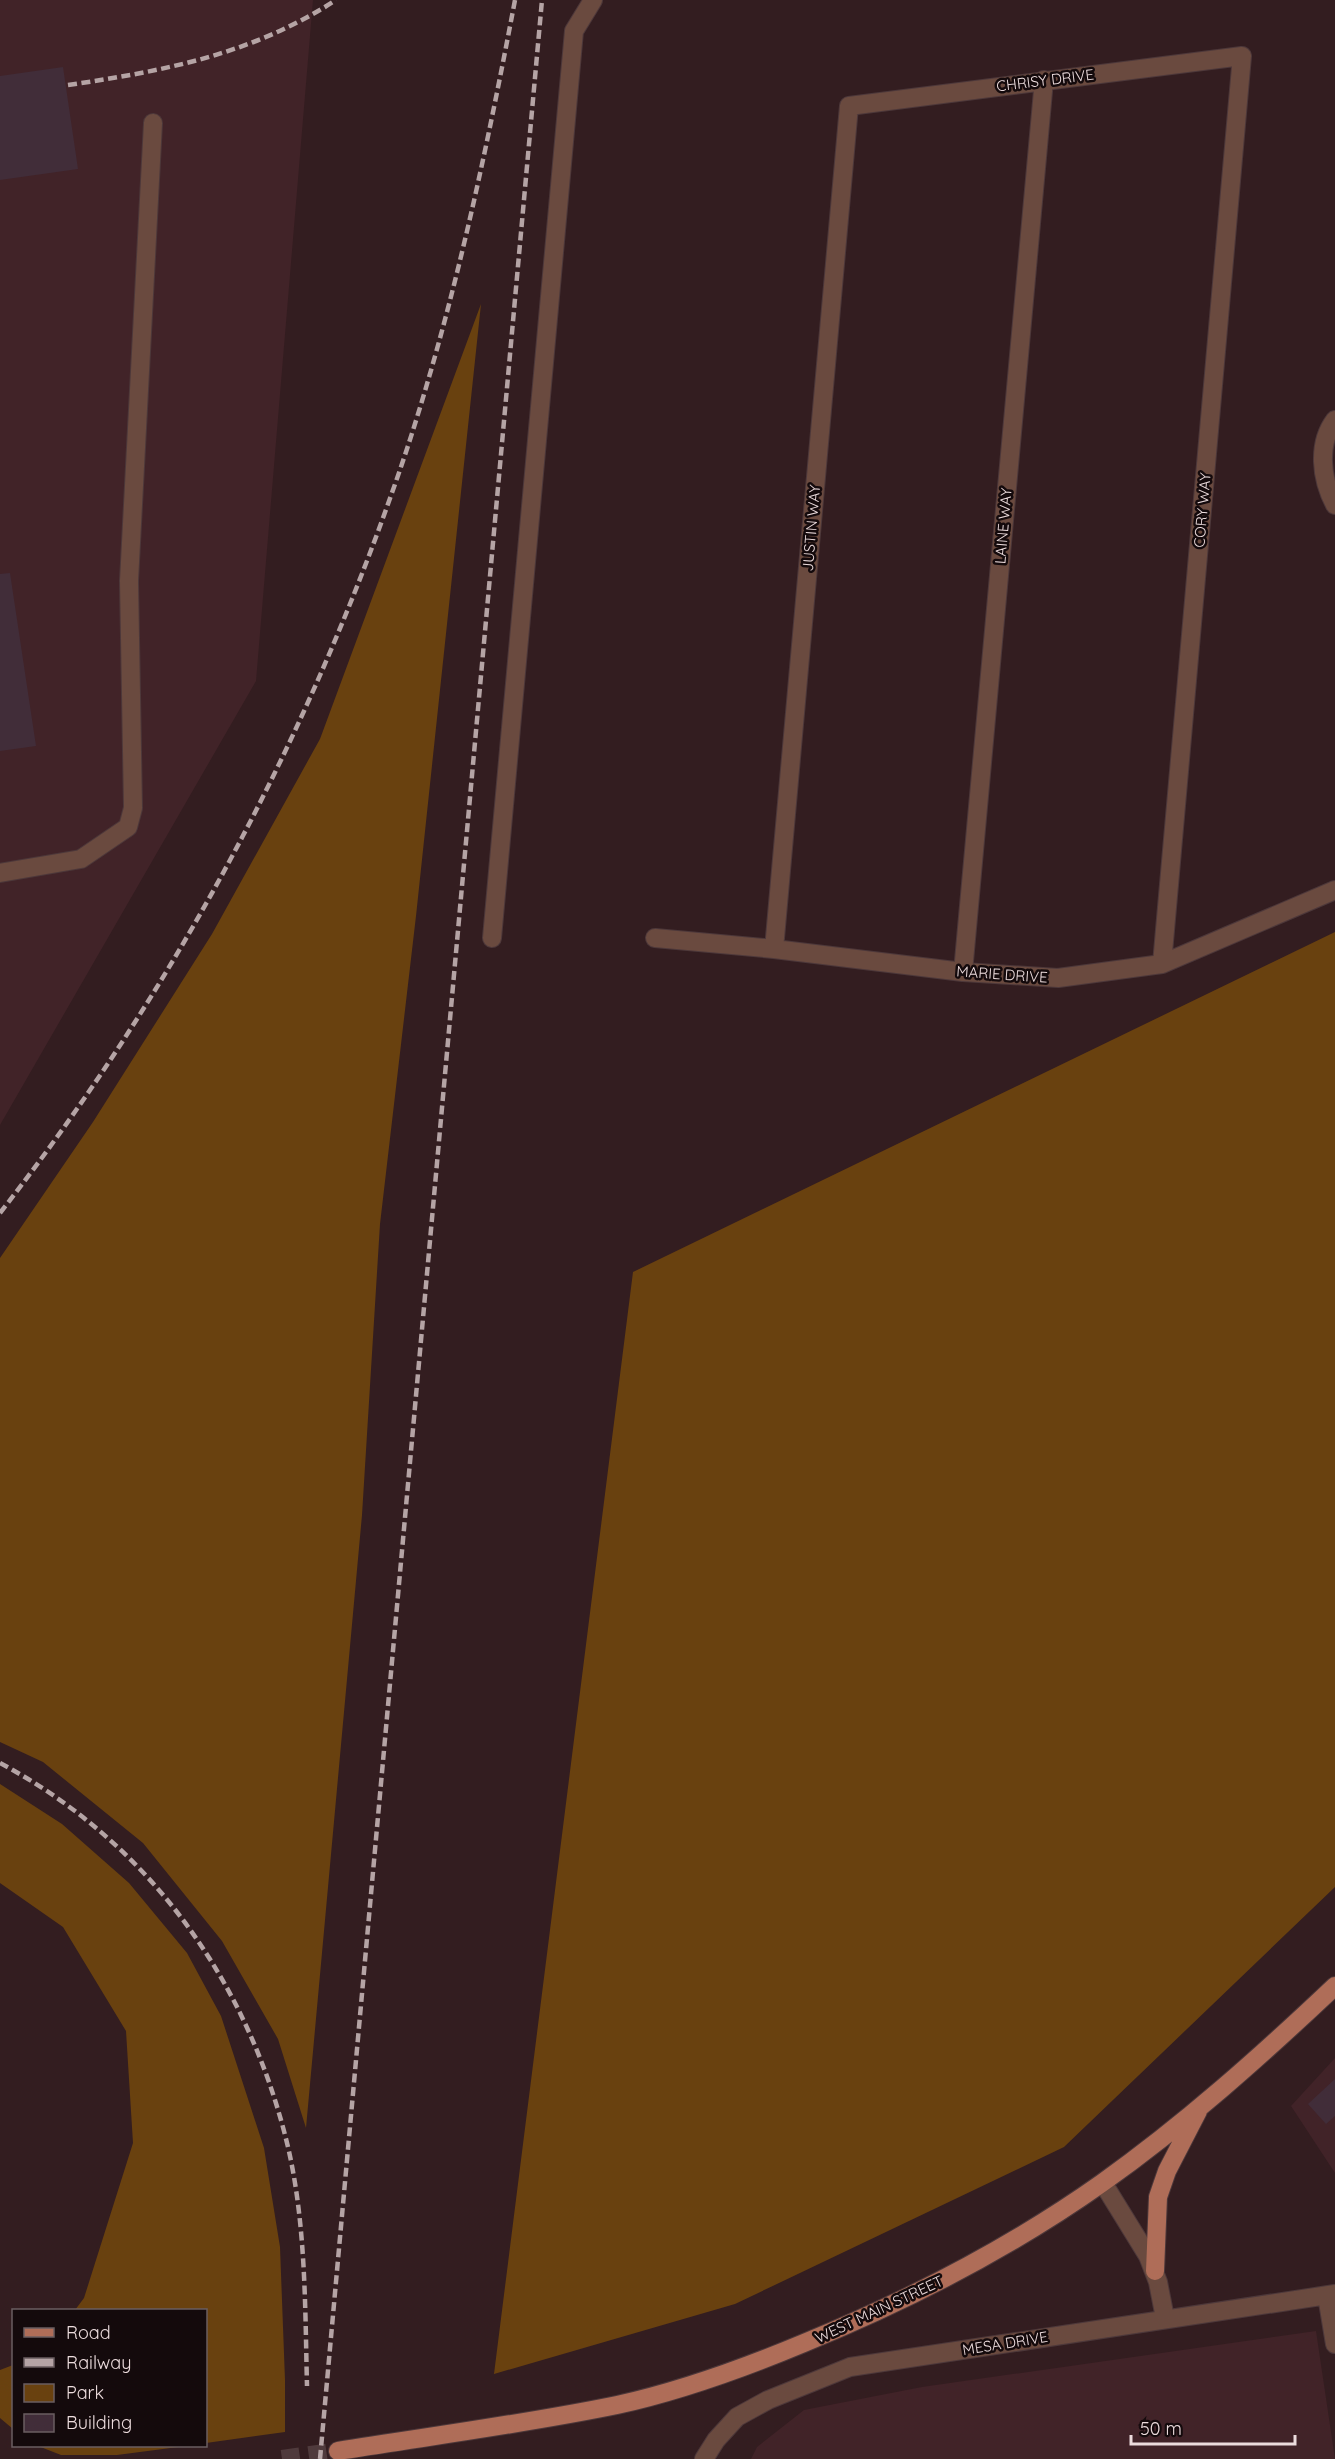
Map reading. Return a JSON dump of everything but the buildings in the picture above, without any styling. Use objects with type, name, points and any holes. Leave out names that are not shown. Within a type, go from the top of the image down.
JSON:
[{"type":"main road","name":"WEST MAIN STREET","points":[[338,2451],[618,2404],[747,2366],[900,2302],[987,2255],[1102,2183],[1200,2107],[1258,2058],[1335,1986]]},
{"type":"main road","points":[[1155,2271],[1160,2191],[1167,2171],[1200,2107]]},
{"type":"street","points":[[492,938],[574,31],[593,0]]},
{"type":"street","name":"CHRISY DRIVE","points":[[849,106],[1242,56]]},
{"type":"street","name":"CORY WAY","points":[[1162,964],[1242,56]]},
{"type":"street","name":"LAINE WAY","points":[[963,972],[1044,80]]},
{"type":"street","name":"JUSTIN WAY","points":[[774,949],[849,106]]},
{"type":"street","points":[[0,873],[81,859],[128,827],[133,808],[129,580],[153,123]]},
{"type":"street","points":[[1335,420],[1322,448],[1328,492],[1335,505]]},
{"type":"street","name":"MARIE DRIVE","points":[[655,938],[774,949],[963,972],[1058,978],[1162,964],[1335,890]]},
{"type":"street","points":[[1102,2183],[1142,2243],[1155,2271],[1165,2318]]},
{"type":"street","points":[[1331,2295],[1335,2344]]},
{"type":"street","name":"MESA DRIVE","points":[[704,2459],[716,2440],[737,2417],[768,2400],[850,2367],[1165,2318],[1331,2295]]},
{"type":"shaded area","points":[[0,0],[313,0],[256,681],[0,1125]]},
{"type":"shaded area","points":[[1335,2058],[1335,2173],[1291,2106]]},
{"type":"shaded area","points":[[1316,2331],[1335,2459],[751,2459],[757,2447],[804,2410],[922,2387]]},
{"type":"green space","points":[[481,304],[416,916],[380,1224],[362,1515],[306,2128],[278,2039],[222,1941],[143,1843],[43,1762],[0,1742],[0,1258],[93,1122],[212,934],[320,739]]},
{"type":"green space","points":[[1335,932],[1335,1887],[1064,2147],[735,2304],[494,2374],[633,1272]]},
{"type":"green space","points":[[0,1784],[62,1824],[129,1883],[187,1953],[221,2016],[264,2148],[280,2247],[285,2432],[207,2443],[207,2309],[76,2309],[84,2298],[133,2143],[126,2031],[63,1927],[0,1883]]},
{"type":"green space","points":[[12,2365],[12,2428],[0,2418],[0,2370]]},
{"type":"green space","points":[[41,2447],[178,2447],[117,2455],[61,2455]]},
{"type":"tunnel","points":[[282,2459],[338,2451]]},
{"type":"railway","points":[[68,85],[173,66],[240,47],[305,19],[336,0]]},
{"type":"railway","points":[[0,1213],[65,1126],[125,1037],[182,945],[235,851],[328,657],[405,455],[439,343],[468,229],[515,0]]},
{"type":"railway","points":[[320,2459],[542,0]]},
{"type":"railway","points":[[0,1763],[54,1796],[103,1834],[147,1876],[186,1924],[219,1975],[248,2029],[271,2087],[294,2176],[304,2266],[307,2386]]}]
